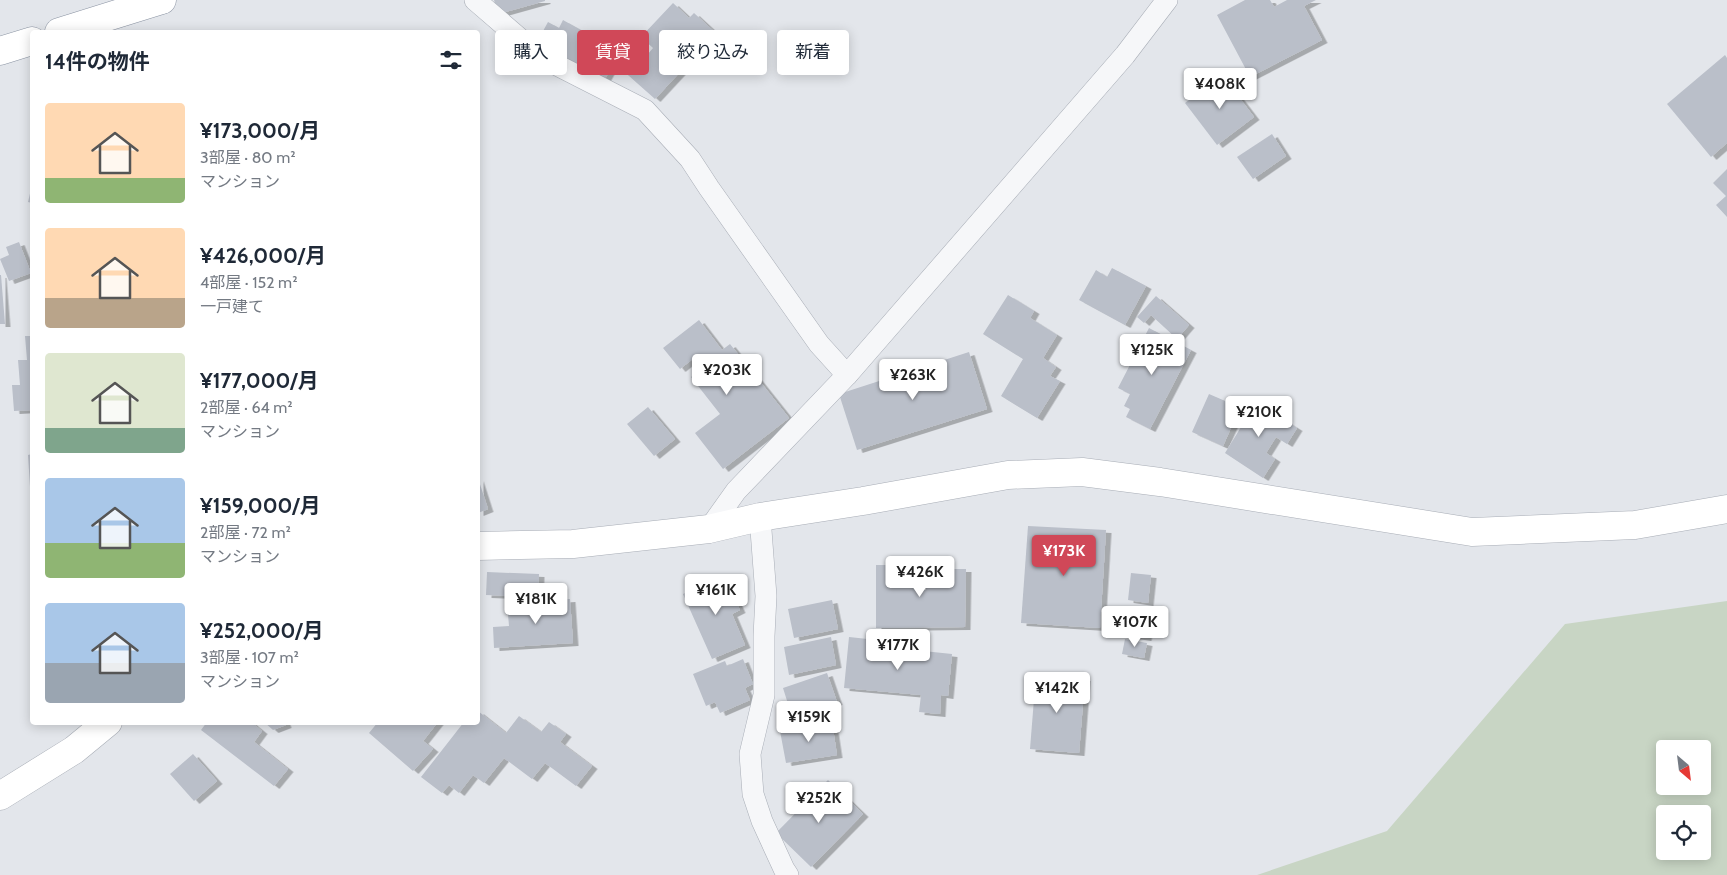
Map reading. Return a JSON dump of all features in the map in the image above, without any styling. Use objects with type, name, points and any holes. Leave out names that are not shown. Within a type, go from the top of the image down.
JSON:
[{"type":"main road","points":[[65,30],[162,0]]},
{"type":"main road","points":[[0,51],[30,42]]},
{"type":"main road","points":[[480,546],[572,544],[709,529],[760,517],[1008,475],[1082,472],[1160,482],[1472,532],[1635,525],[1727,509]]},
{"type":"main road","points":[[0,796],[74,750],[104,725]]},
{"type":"street","points":[[475,0],[541,57],[645,110],[690,159],[819,344],[846,375]]},
{"type":"street","points":[[709,529],[736,491],[846,375],[1125,55],[1167,0]]},
{"type":"street","points":[[760,517],[766,596],[764,695],[750,754],[753,794],[762,821],[788,875]]},
{"type":"green space","points":[[1727,601],[1727,875],[1257,875],[1387,831],[1565,624]]},
{"type":"building","points":[[494,0],[545,0],[545,1],[498,14]]},
{"type":"building","points":[[1245,0],[1270,0],[1274,7],[1287,0],[1316,0],[1304,6],[1322,40],[1250,77],[1217,15]]},
{"type":"building","points":[[673,3],[689,18],[694,13],[712,30],[659,30],[659,75],[677,75],[655,99],[628,75],[649,75],[649,53],[653,48],[649,44],[648,30]]},
{"type":"building","points":[[563,20],[581,30],[577,30],[577,64],[567,58],[567,30],[544,30],[548,22],[559,28]]},
{"type":"building","points":[[1725,55],[1727,58],[1727,143],[1711,157],[1667,104]]},
{"type":"building","points":[[598,75],[607,75],[605,79]]},
{"type":"building","points":[[1222,75],[1254,117],[1217,145],[1185,103]]},
{"type":"building","points":[[1272,134],[1286,156],[1253,179],[1237,157]]},
{"type":"building","points":[[1727,169],[1727,217],[1716,205],[1726,196],[1713,183]]},
{"type":"building","points":[[19,242],[30,273],[9,281],[0,259],[9,255],[6,247]]},
{"type":"building","points":[[1112,268],[1146,286],[1125,325],[1079,300],[1096,270],[1107,277]]},
{"type":"building","points":[[1,275],[5,324],[0,324]]},
{"type":"building","points":[[1008,295],[1034,311],[1030,318],[1057,335],[1043,358],[1056,367],[1050,376],[1060,381],[1037,418],[1001,396],[1023,359],[983,334]]},
{"type":"building","points":[[1156,296],[1189,325],[1177,339],[1151,315],[1144,323],[1137,317]]},
{"type":"building","points":[[699,320],[722,350],[730,344],[789,418],[723,469],[695,433],[720,414],[691,377],[707,364],[699,354],[680,369],[663,348]]},
{"type":"building","points":[[1149,328],[1191,350],[1150,429],[1126,417],[1130,409],[1124,406],[1130,394],[1118,388]]},
{"type":"building","points":[[25,336],[30,336],[30,410],[14,411],[12,385],[20,385],[18,360],[27,360]]},
{"type":"building","points":[[969,352],[987,409],[857,450],[839,394]]},
{"type":"building","points":[[1209,394],[1246,410],[1240,424],[1234,421],[1223,446],[1192,432]]},
{"type":"building","points":[[1259,398],[1275,408],[1272,412],[1297,428],[1287,444],[1276,437],[1266,453],[1275,459],[1263,478],[1225,453]]},
{"type":"building","points":[[648,407],[675,439],[654,456],[627,424]]},
{"type":"building","points":[[30,454],[30,487],[28,455]]},
{"type":"building","points":[[480,484],[488,509],[480,512]]},
{"type":"building","points":[[1028,526],[1106,530],[1100,628],[1021,623]]},
{"type":"building","points":[[876,565],[915,565],[915,590],[926,590],[926,569],[966,569],[965,627],[876,628]]},
{"type":"building","points":[[487,572],[539,574],[538,597],[486,595]]},
{"type":"building","points":[[1131,573],[1151,575],[1148,603],[1128,600]]},
{"type":"building","points":[[724,575],[740,610],[732,614],[745,645],[712,659],[683,594]]},
{"type":"building","points":[[570,599],[573,643],[494,648],[493,627],[509,626],[507,603]]},
{"type":"building","points":[[832,600],[838,629],[794,638],[788,609]]},
{"type":"building","points":[[1128,612],[1150,615],[1146,638],[1125,635]]},
{"type":"building","points":[[831,637],[836,665],[789,675],[784,647]]},
{"type":"building","points":[[849,637],[896,642],[895,648],[952,654],[948,696],[941,695],[940,714],[919,712],[921,695],[844,688]]},
{"type":"building","points":[[1125,639],[1147,643],[1144,658],[1122,654]]},
{"type":"building","points":[[743,659],[753,684],[745,688],[750,700],[720,713],[715,702],[706,706],[693,674],[725,661],[727,666]]},
{"type":"building","points":[[827,673],[837,702],[792,717],[783,688]]},
{"type":"building","points":[[1036,674],[1085,678],[1079,753],[1030,749]]},
{"type":"building","points":[[480,713],[506,733],[519,716],[541,732],[549,722],[566,734],[560,742],[592,766],[576,786],[545,763],[532,779],[504,758],[484,783],[473,775],[459,793],[449,785],[442,793],[421,777],[462,725],[480,725]]},
{"type":"building","points":[[832,722],[837,755],[786,763],[780,731]]},
{"type":"building","points":[[205,725],[255,725],[262,731],[254,742],[288,769],[274,786],[201,730]]},
{"type":"building","points":[[267,725],[286,725],[273,730]]},
{"type":"building","points":[[376,725],[436,725],[423,741],[433,749],[413,771],[369,733]]},
{"type":"building","points":[[193,754],[217,781],[194,801],[170,774]]},
{"type":"building","points":[[828,780],[863,814],[811,867],[776,833]]}]
